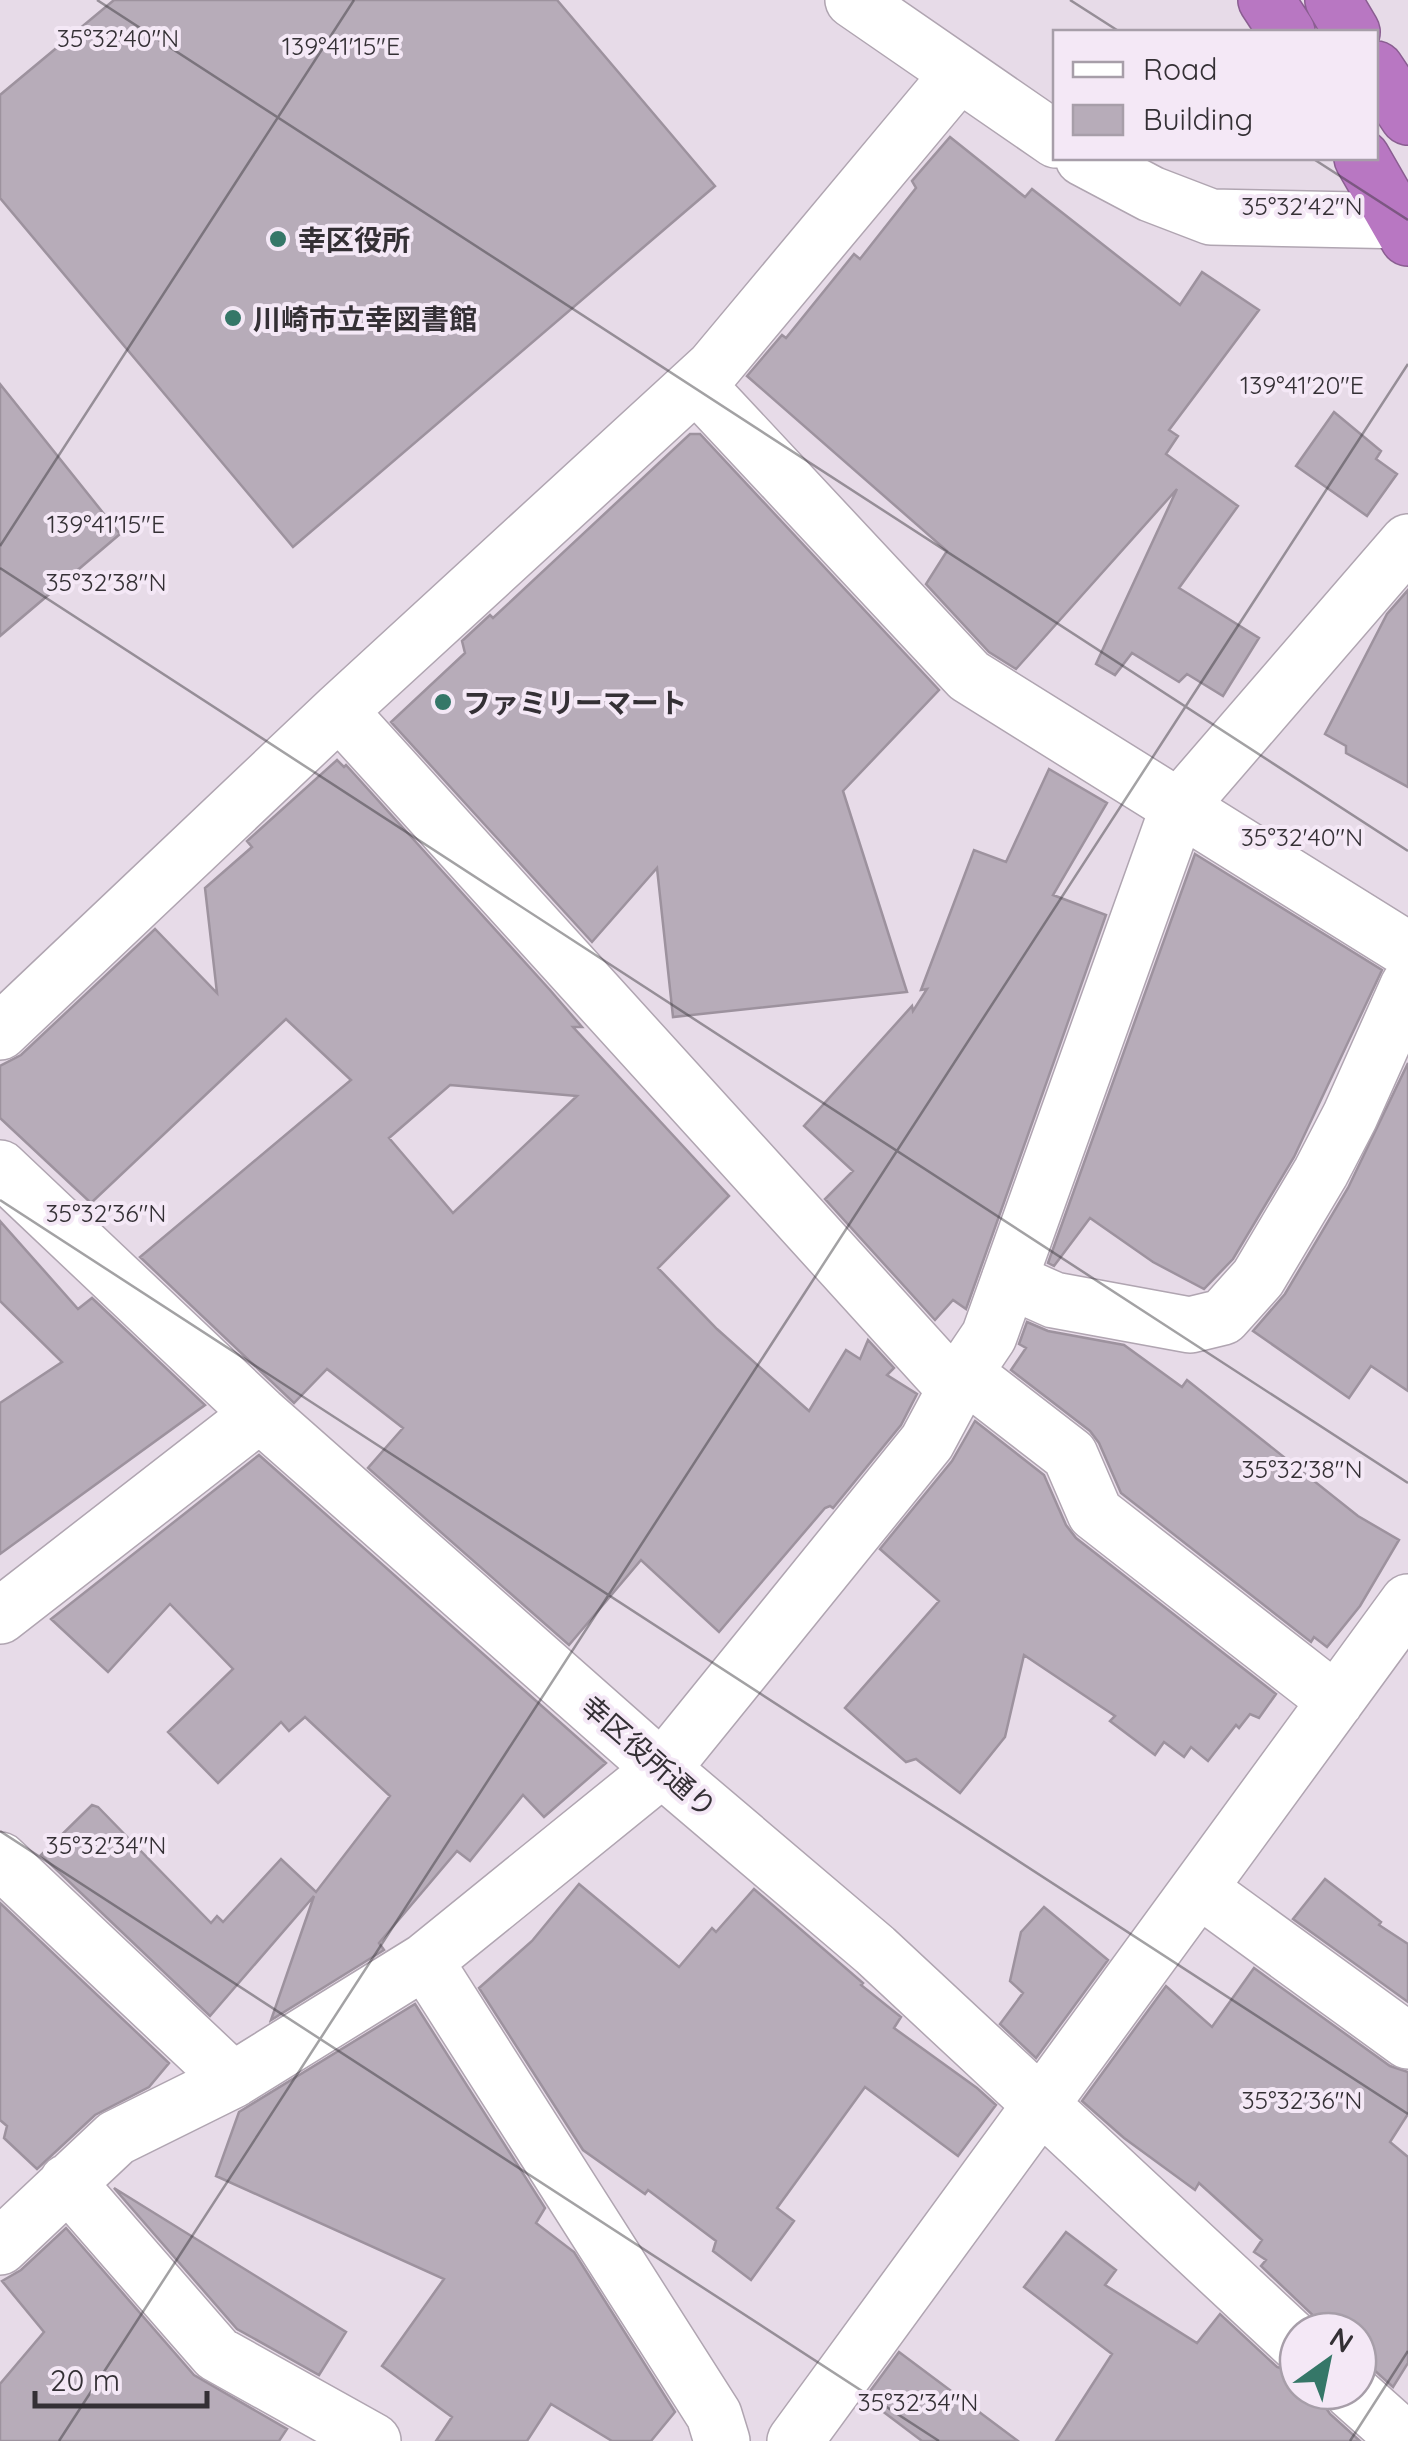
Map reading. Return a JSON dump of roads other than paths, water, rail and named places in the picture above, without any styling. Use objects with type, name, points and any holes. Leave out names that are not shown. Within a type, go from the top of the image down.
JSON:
[{"type":"highway","points":[[1266,0],[1286,30]]},
{"type":"highway","points":[[1332,0],[1351,30]]},
{"type":"highway","points":[[1378,73],[1408,118]]},
{"type":"highway","points":[[1363,160],[1405,227]]},
{"type":"street","points":[[853,0],[1053,138]]},
{"type":"street","points":[[0,1032],[339,711],[714,367],[958,76]]},
{"type":"street","points":[[1087,160],[1151,194],[1211,217],[1405,227]]},
{"type":"street","points":[[696,384],[968,676],[1408,950]]},
{"type":"street","points":[[0,2247],[116,2138],[233,2080],[425,1962],[662,1768],[927,1442],[989,1336],[1178,808],[1408,542]]},
{"type":"street","points":[[339,711],[961,1382],[1070,1455],[1096,1512],[1336,1701]]},
{"type":"street","points":[[1009,1280],[1054,1300],[1190,1325],[1223,1317],[1258,1278],[1321,1172],[1408,986]]},
{"type":"street","name":"幸区役所通り","points":[[0,1168],[260,1414],[874,1950],[1278,2326]]},
{"type":"street","points":[[0,1616],[260,1414]]},
{"type":"street","points":[[795,2441],[1408,1602]]},
{"type":"street","points":[[0,1860],[233,2080]]},
{"type":"street","points":[[1199,1889],[1408,2042]]},
{"type":"street","points":[[425,1962],[714,2415],[722,2441]]},
{"type":"street","points":[[67,2182],[217,2354],[373,2441]]},
{"type":"street","points":[[1375,2411],[1404,2436]]},
{"type":"place","name":"幸区役所","points":[[278,239]]},
{"type":"place","name":"川崎市立幸図書館","points":[[233,318]]},
{"type":"place","name":"ファミリーマート","points":[[443,702]]}]
